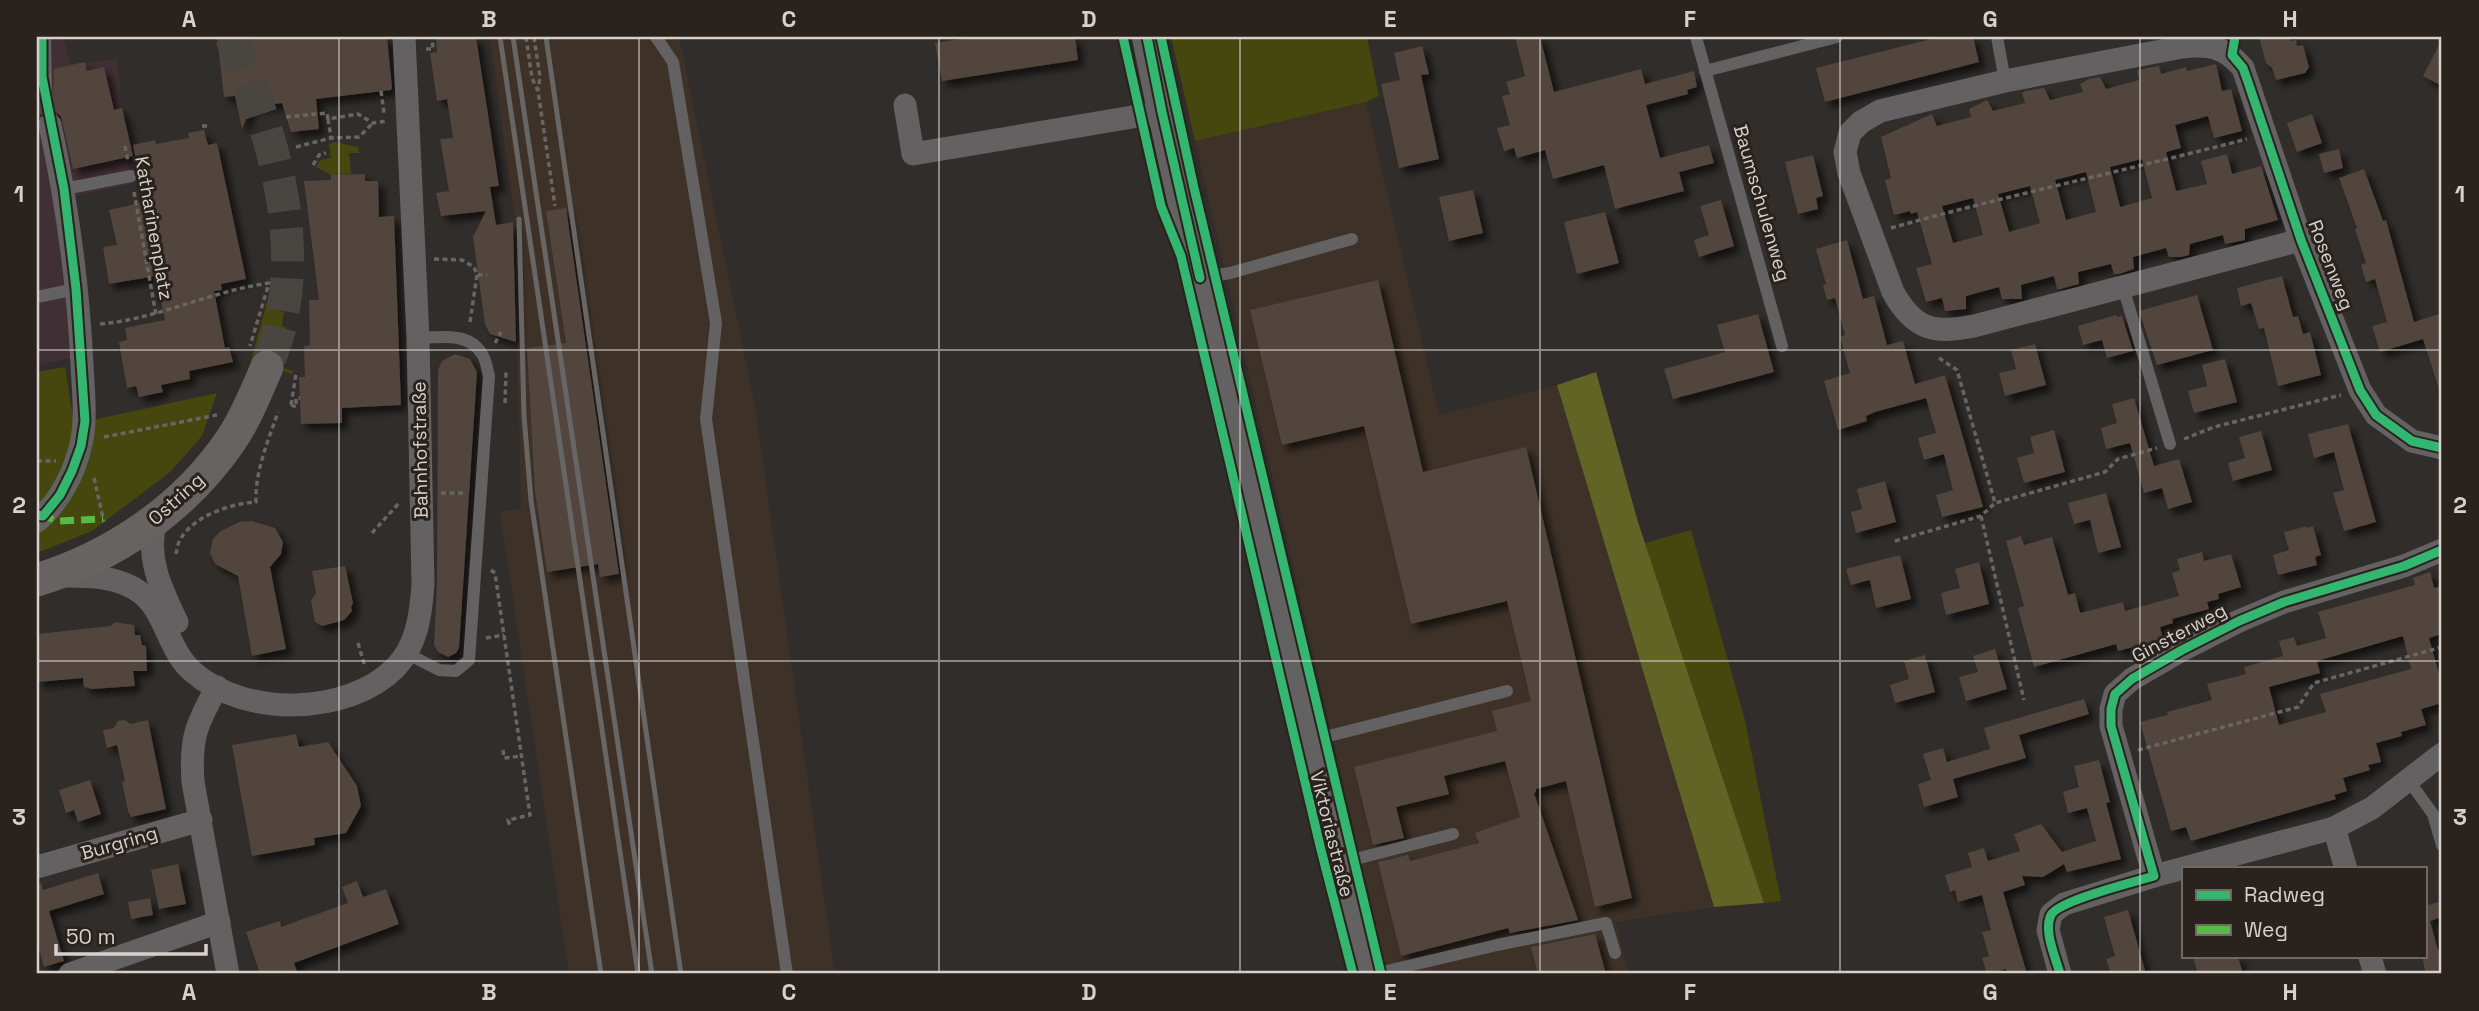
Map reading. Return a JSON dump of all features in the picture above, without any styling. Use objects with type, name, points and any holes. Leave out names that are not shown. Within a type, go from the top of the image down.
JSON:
[{"type":"main road","name":"Ostring","points":[[43,578],[108,550],[156,519],[198,482],[232,439],[271,363]]},
{"type":"street","points":[[42,37],[43,89]]},
{"type":"street","name":"Bahnhofstraße","points":[[43,578],[90,577],[116,581],[142,593],[158,614],[180,658],[192,672],[217,687],[249,700],[286,705],[326,703],[353,695],[396,668],[420,621],[423,584],[415,260],[397,120],[404,37]]},
{"type":"street","name":"Viktoriastraße","points":[[1139,37],[1156,81]]},
{"type":"street","name":"Viktoriastraße","points":[[1147,37],[1161,112],[1366,974]]},
{"type":"street","name":"Rosenweg","points":[[2301,240],[1974,326],[1952,331],[1930,330],[1902,308],[1893,292],[1849,173],[1845,152],[1850,133],[1861,122],[1880,111],[2005,81],[2182,47],[2200,45],[2217,48],[2232,55],[2243,68],[2301,240],[2360,390],[2376,415],[2412,441],[2442,448]]},
{"type":"street","points":[[905,105],[913,154],[1161,112]]},
{"type":"street","points":[[37,522],[60,495],[72,471],[81,446],[85,421],[76,289],[64,189],[50,125]]},
{"type":"street","points":[[156,519],[151,543],[153,561],[162,588],[178,624],[217,687],[196,725],[191,754],[193,782],[228,974]]},
{"type":"street","name":"Ginsterweg","points":[[2154,876],[2112,726],[2111,709],[2115,694],[2132,679],[2239,621],[2284,602],[2404,566],[2442,550]]},
{"type":"street","points":[[2188,867],[2334,828],[2372,808],[2442,754]]},
{"type":"street","name":"Burgring","points":[[37,867],[201,820]]},
{"type":"street","points":[[2334,828],[2345,867]]},
{"type":"street","points":[[2060,974],[2048,930],[2051,914],[2064,904],[2182,869]]},
{"type":"street","points":[[70,974],[219,922]]},
{"type":"lane","points":[[656,37],[673,62],[716,323],[706,419],[787,974]]},
{"type":"lane","name":"Baumschulenweg","points":[[1696,37],[1782,346]]},
{"type":"lane","points":[[1705,71],[1837,37]]},
{"type":"lane","points":[[1997,37],[2005,81]]},
{"type":"lane","points":[[64,189],[131,176]]},
{"type":"lane","points":[[1200,278],[1230,273],[1352,239]]},
{"type":"lane","points":[[2123,287],[2170,444]]},
{"type":"lane","points":[[37,296],[76,289]]},
{"type":"lane","points":[[406,653],[439,670],[456,671],[469,660],[489,376],[483,354],[468,340],[445,336],[418,338]]},
{"type":"lane","points":[[1309,741],[1507,691]]},
{"type":"lane","points":[[2409,781],[2433,814],[2442,845]]},
{"type":"lane","points":[[1340,863],[1453,834]]},
{"type":"lane","points":[[1374,974],[1605,923],[1615,953]]},
{"type":"path","points":[[526,37],[532,78],[538,91],[555,206]]},
{"type":"path","points":[[534,37],[540,77],[538,91]]},
{"type":"path","points":[[296,147],[331,138],[359,137],[373,123],[397,120],[381,91]]},
{"type":"path","points":[[286,117],[327,113],[331,138]]},
{"type":"path","points":[[328,119],[358,114],[373,123]]},
{"type":"path","points":[[202,127],[208,125]]},
{"type":"path","points":[[1871,234],[1974,205],[2140,167],[2266,134]]},
{"type":"path","points":[[313,166],[319,155],[326,153]]},
{"type":"path","points":[[415,260],[462,260],[474,267],[477,275],[470,322]]},
{"type":"path","points":[[477,275],[487,275]]},
{"type":"path","points":[[499,351],[495,343],[501,332]]},
{"type":"path","points":[[1939,358],[1957,370],[1995,503]]},
{"type":"path","points":[[271,363],[292,407],[296,407],[296,398],[300,398]]},
{"type":"path","points":[[505,368],[508,378],[505,405]]},
{"type":"path","points":[[1895,541],[1982,516],[1995,503],[2105,472],[2118,459],[2170,444],[2214,427],[2360,390]]},
{"type":"path","points":[[81,446],[97,439],[221,414]]},
{"type":"path","points":[[153,561],[176,555],[180,539],[208,516],[242,503],[256,502],[260,465],[269,438]]},
{"type":"path","points":[[92,468],[103,519]]},
{"type":"path","points":[[1982,516],[2024,700]]},
{"type":"path","points":[[489,568],[495,573],[530,815],[508,820],[510,826]]},
{"type":"path","points":[[488,645],[486,638],[504,635]]},
{"type":"path","points":[[2120,755],[2298,707],[2314,683],[2442,647]]},
{"type":"path","points":[[503,750],[504,758],[522,756]]},
{"type":"shaded area","points":[[37,37],[63,37],[71,64],[117,59],[130,184],[70,197],[89,354],[37,365]]},
{"type":"shaded area","points":[[490,37],[679,37],[755,406],[835,974],[569,974],[500,512],[521,508],[514,212]]},
{"type":"shaded area","points":[[1171,37],[1367,37],[1379,96],[1366,102],[1195,141]]},
{"type":"shaded area","points":[[1366,102],[1439,415],[1557,385],[1714,907],[1616,922],[1628,974],[1387,974],[1195,141]]},
{"type":"shaded area","points":[[335,142],[358,147],[359,153],[349,153],[351,174],[331,175],[316,167],[320,160],[331,158],[329,144]]},
{"type":"shaded area","points":[[269,294],[282,294],[279,311],[284,312],[282,326],[286,328],[280,367],[293,371],[292,374],[251,361]]},
{"type":"shaded area","points":[[65,367],[74,424],[217,393],[202,436],[169,473],[92,531],[37,553],[37,372]]},
{"type":"shaded area","points":[[1691,530],[1745,720],[1781,901],[1764,903],[1645,543]]},
{"type":"green space","points":[[1596,372],[1638,522],[1764,903],[1714,907],[1557,385]]},
{"type":"building","points":[[217,37],[387,37],[392,87],[391,90],[316,99],[319,129],[291,132],[282,103],[251,107],[242,129],[235,96],[224,97]]},
{"type":"building","points":[[436,37],[476,37],[499,186],[490,187],[496,225],[513,222],[516,342],[490,334],[485,324],[473,237],[486,211],[441,216],[436,193],[449,191],[440,139],[453,138],[447,99],[437,101],[430,53],[437,52]]},
{"type":"building","points":[[974,37],[1075,37],[1078,60],[942,81],[935,43]]},
{"type":"building","points":[[1515,37],[1540,37],[1554,92],[1641,69],[1645,84],[1694,71],[1697,87],[1687,90],[1688,94],[1646,105],[1660,158],[1709,145],[1714,163],[1679,172],[1684,191],[1615,209],[1604,165],[1553,179],[1545,150],[1517,158],[1514,148],[1504,151],[1497,128],[1510,125],[1502,96],[1510,94],[1506,82],[1525,76]]},
{"type":"building","points":[[1939,37],[1973,37],[1979,62],[1825,102],[1816,68]]},
{"type":"building","points":[[2259,37],[2290,37],[2291,41],[2296,40],[2297,46],[2303,45],[2309,67],[2305,73],[2276,80],[2272,68],[2266,63]]},
{"type":"building","points":[[2442,39],[2442,86],[2423,76]]},
{"type":"building","points":[[1422,46],[1429,74],[1421,75],[1439,159],[1399,168],[1381,84],[1400,80],[1394,53]]},
{"type":"building","points":[[85,62],[87,71],[104,67],[114,110],[122,108],[133,156],[73,169],[61,116],[48,111],[41,114],[37,121],[37,98],[44,100],[53,95],[54,69]]},
{"type":"building","points":[[2216,64],[2222,91],[2231,89],[2242,131],[2214,138],[2208,116],[2175,125],[2181,148],[2166,152],[2176,191],[2207,184],[2201,161],[2227,154],[2232,174],[2261,166],[2278,220],[2245,229],[2245,240],[2225,244],[2223,235],[2190,244],[2189,255],[2169,257],[2166,248],[2133,257],[2134,269],[2119,274],[2114,274],[2111,264],[2078,272],[2079,284],[2060,289],[2057,289],[2054,276],[2021,285],[2022,299],[2002,299],[1999,287],[1966,296],[1966,309],[1945,311],[1942,298],[1926,302],[1916,268],[1932,264],[1917,212],[1894,215],[1885,180],[1891,178],[1881,137],[1932,114],[1937,126],[1971,117],[1969,109],[1987,100],[1993,111],[2025,103],[2022,93],[2025,91],[2044,88],[2050,100],[2083,92],[2080,84],[2089,79],[2100,77],[2106,89],[2139,80],[2137,70],[2159,66],[2161,74],[2186,67],[2187,71]],"holes":[[[2142,159],[2152,198],[2120,207],[2110,167]],[[2086,172],[2096,212],[2066,220],[2055,180]],[[2030,186],[2040,223],[2009,232],[1998,194]],[[1973,198],[1983,235],[1953,243],[1942,206]]]},
{"type":"building","points":[[2312,114],[2322,143],[2297,152],[2287,123]]},
{"type":"building","points":[[204,130],[208,145],[217,143],[246,279],[221,284],[222,290],[214,291],[225,348],[229,347],[233,362],[189,371],[190,379],[161,385],[163,392],[139,397],[136,386],[127,388],[119,342],[127,340],[125,328],[165,320],[156,276],[109,284],[103,247],[117,245],[109,210],[145,202],[133,145],[155,140],[156,144],[189,138],[188,133]]},
{"type":"building","points":[[2339,149],[2343,168],[2324,173],[2319,154]]},
{"type":"building","points":[[1813,155],[1823,196],[1816,198],[1818,209],[1798,214],[1785,162]]},
{"type":"building","points":[[2364,169],[2383,221],[2386,220],[2414,322],[2442,313],[2442,388],[2439,389],[2423,339],[2380,352],[2372,326],[2387,322],[2375,279],[2366,282],[2361,265],[2366,263],[2355,229],[2357,228],[2339,178]]},
{"type":"building","points":[[365,174],[365,181],[378,181],[379,217],[394,216],[401,405],[342,408],[342,423],[301,424],[299,377],[305,377],[304,346],[310,345],[309,300],[319,300],[304,181],[331,180],[331,175]]},
{"type":"building","points":[[1473,190],[1483,233],[1449,241],[1439,197]]},
{"type":"building","points":[[1721,200],[1734,246],[1699,257],[1694,240],[1709,235],[1700,206]]},
{"type":"building","points":[[566,208],[619,574],[600,577],[598,564],[547,572],[535,491],[527,348],[566,343],[546,211]]},
{"type":"building","points":[[1605,212],[1619,263],[1577,274],[1564,222]]},
{"type":"building","points":[[1847,240],[1863,299],[1874,296],[1887,345],[1903,341],[1915,384],[1945,375],[1983,507],[1942,517],[1936,495],[1953,490],[1944,454],[1924,460],[1918,438],[1936,433],[1926,398],[1875,412],[1866,416],[1867,421],[1838,430],[1824,381],[1850,373],[1840,337],[1845,335],[1835,298],[1827,300],[1823,285],[1826,284],[1816,249]]},
{"type":"building","points":[[2282,276],[2293,317],[2298,316],[2303,334],[2310,332],[2321,375],[2278,386],[2264,328],[2259,329],[2251,303],[2241,306],[2237,288]]},
{"type":"building","points":[[1378,280],[1423,472],[1526,447],[1632,898],[1595,907],[1566,781],[1536,789],[1534,793],[1578,920],[1510,933],[1508,928],[1401,956],[1378,862],[1408,855],[1410,861],[1479,843],[1475,833],[1520,817],[1505,761],[1444,776],[1449,794],[1396,807],[1404,838],[1373,845],[1354,767],[1497,731],[1492,711],[1531,701],[1507,601],[1411,624],[1364,426],[1282,445],[1250,310]]},
{"type":"building","points":[[2197,295],[2213,350],[2157,365],[2139,311]]},
{"type":"building","points":[[1758,314],[1774,372],[1673,399],[1664,369],[1725,352],[1717,325]]},
{"type":"building","points":[[2116,315],[2122,316],[2133,351],[2107,358],[2102,340],[2083,345],[2078,326]]},
{"type":"building","points":[[2035,344],[2046,385],[2005,396],[1999,373],[2016,369],[2011,350]]},
{"type":"building","points":[[455,354],[470,359],[477,372],[459,648],[448,657],[438,652],[434,645],[437,584],[438,370],[442,361]]},
{"type":"building","points":[[2225,359],[2237,402],[2194,413],[2188,391],[2207,386],[2202,365]]},
{"type":"building","points":[[2134,398],[2154,466],[2179,459],[2192,502],[2168,509],[2162,488],[2144,493],[2130,443],[2106,449],[2101,428],[2117,423],[2112,404]]},
{"type":"building","points":[[2348,424],[2376,522],[2344,531],[2333,493],[2344,490],[2334,452],[2314,458],[2308,434]]},
{"type":"building","points":[[2054,430],[2065,472],[2024,483],[2017,458],[2034,453],[2030,437]]},
{"type":"building","points":[[2261,431],[2272,470],[2233,481],[2228,463],[2245,458],[2239,437]]},
{"type":"building","points":[[1885,481],[1896,522],[1856,533],[1851,512],[1862,509],[1857,489]]},
{"type":"building","points":[[2106,493],[2121,547],[2098,553],[2090,520],[2074,524],[2068,503]]},
{"type":"building","points":[[252,521],[275,528],[283,542],[281,554],[270,567],[286,649],[252,656],[238,576],[215,564],[210,553],[213,539],[221,531],[239,522]]},
{"type":"building","points":[[2313,526],[2321,555],[2315,557],[2317,565],[2278,575],[2273,555],[2289,550],[2284,532]]},
{"type":"building","points":[[2021,536],[2024,545],[2052,537],[2068,595],[2075,593],[2080,613],[2123,602],[2125,611],[2179,596],[2172,573],[2180,570],[2177,559],[2202,552],[2204,561],[2231,554],[2241,587],[2218,594],[2219,599],[2207,602],[2209,609],[2172,619],[2173,623],[2160,627],[2163,639],[2118,651],[2116,644],[2034,667],[2018,608],[2024,606],[2006,541]]},
{"type":"building","points":[[1900,555],[1911,599],[1876,608],[1870,580],[1851,585],[1846,569]]},
{"type":"building","points":[[1979,562],[1989,604],[1946,615],[1941,593],[1960,588],[1955,569]]},
{"type":"building","points":[[345,566],[353,603],[352,611],[344,620],[322,626],[315,622],[311,600],[316,593],[312,571]]},
{"type":"building","points":[[2430,572],[2434,588],[2442,586],[2442,634],[2429,638],[2442,685],[2442,703],[2421,709],[2426,725],[2401,732],[2402,736],[2376,743],[2381,762],[2368,765],[2370,770],[2343,778],[2347,791],[2334,795],[2336,799],[2191,841],[2186,827],[2171,831],[2140,722],[2212,700],[2207,684],[2246,674],[2244,667],[2283,656],[2279,641],[2294,637],[2297,646],[2326,638],[2318,612],[2415,585],[2413,578]],"holes":[[[2403,636],[2411,669],[2320,694],[2326,712],[2279,725],[2269,687],[2320,673],[2317,661]]]},
{"type":"building","points":[[115,622],[134,625],[135,635],[140,635],[142,645],[146,646],[147,671],[133,671],[135,686],[92,689],[84,687],[83,678],[37,682],[37,634],[111,626]]},
{"type":"building","points":[[1995,649],[2007,689],[1966,701],[1959,677],[1978,672],[1973,656]]},
{"type":"building","points":[[1925,655],[1935,692],[1895,703],[1890,685],[1909,679],[1904,661]]},
{"type":"building","points":[[2084,699],[2089,714],[2019,735],[2026,758],[1953,779],[1958,797],[1924,807],[1918,784],[1931,780],[1923,754],[1943,748],[1947,762],[1990,749],[1984,728]]},
{"type":"building","points":[[125,720],[130,724],[148,720],[166,809],[131,817],[128,811],[117,745],[107,748],[103,730],[114,728],[118,721]]},
{"type":"building","points":[[296,734],[299,747],[328,742],[357,786],[361,806],[346,833],[314,838],[315,845],[252,856],[232,745]]},
{"type":"building","points":[[2099,760],[2110,802],[2106,803],[2121,859],[2067,872],[2064,864],[2043,877],[2022,876],[2025,885],[2003,892],[2027,974],[2008,974],[2006,969],[1987,974],[1982,958],[1989,956],[1982,932],[1991,930],[1982,895],[1958,902],[1955,890],[1950,892],[1945,875],[1972,867],[1968,853],[1984,848],[1988,861],[2020,851],[2014,834],[2041,824],[2062,852],[2096,841],[2087,808],[2068,813],[2063,792],[2079,787],[2074,766]]},
{"type":"building","points":[[90,780],[101,814],[78,822],[74,810],[66,813],[59,790]]},
{"type":"building","points":[[178,864],[186,904],[159,909],[151,870]]},
{"type":"building","points":[[98,873],[104,894],[49,911],[64,961],[44,967],[37,942],[37,883],[41,883],[43,890]]},
{"type":"building","points":[[357,881],[363,897],[386,889],[399,924],[294,963],[298,974],[260,974],[246,932],[280,921],[281,927],[348,903],[342,887]]},
{"type":"building","points":[[150,898],[153,915],[131,919],[128,902]]},
{"type":"building","points":[[2442,901],[2442,917],[2430,921],[2438,950],[2442,949],[2442,974],[2426,974],[2422,958],[2426,958],[2426,906]]},
{"type":"building","points":[[2128,910],[2146,974],[2111,974],[2106,959],[2115,956],[2104,917]]},
{"type":"building","points":[[1595,934],[1606,974],[1538,974],[1531,947]]},
{"type":"building","points":[[2193,958],[2238,958],[2243,974],[2198,974]]},
{"type":"tunnel","points":[[231,37],[270,142],[285,215],[288,253],[286,290],[280,327],[267,367]]},
{"type":"tunnel","points":[[43,89],[50,125]]},
{"type":"railway","points":[[500,37],[638,974]]},
{"type":"railway","points":[[513,37],[652,974]]},
{"type":"railway","points":[[546,37],[681,974]]},
{"type":"railway","points":[[519,219],[524,416],[531,500],[601,974]]},
{"type":"marked path","points":[[40,515],[59,521],[103,519]]},
{"type":"cycle path","points":[[37,515],[43,516],[60,495],[81,446],[85,421],[76,289],[64,189],[42,77],[42,37]]},
{"type":"cycle path","points":[[1123,37],[1161,206],[1181,256],[1321,850],[1353,974]]},
{"type":"cycle path","points":[[1147,37],[1200,278]]},
{"type":"cycle path","points":[[1161,37],[1194,188],[1381,974]]},
{"type":"cycle path","points":[[2235,37],[2232,55],[2243,68],[2301,240],[2360,390],[2376,415],[2412,441],[2442,448]]},
{"type":"cycle path","points":[[2060,974],[2049,936],[2051,915],[2068,903],[2154,876],[2111,726],[2111,709],[2115,694],[2132,679],[2239,621],[2284,602],[2404,566],[2442,550]]}]
